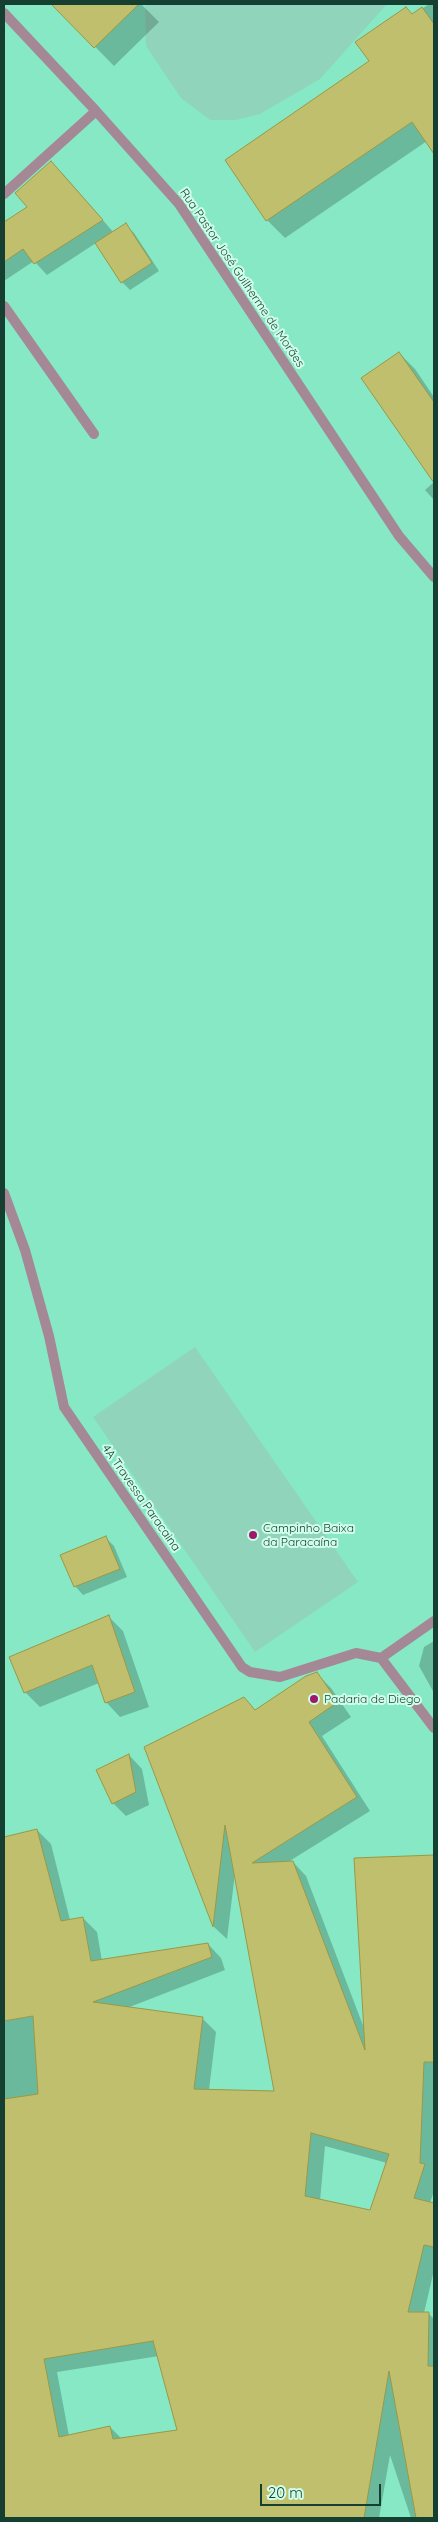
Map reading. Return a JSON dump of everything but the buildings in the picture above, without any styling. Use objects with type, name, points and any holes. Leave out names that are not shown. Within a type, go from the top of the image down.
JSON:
[{"type":"street","name":"Rua Pastor José Guilherme de Morães","points":[[4,13],[96,111],[179,204],[399,536],[434,577]]},
{"type":"street","points":[[4,194],[96,111]]},
{"type":"street","points":[[4,306],[94,434]]},
{"type":"street","name":"4A Travessa Paracaina","points":[[4,1193],[25,1250],[44,1317],[64,1407],[242,1667],[250,1672],[280,1677],[356,1653],[381,1658]]},
{"type":"street","points":[[434,1621],[381,1658],[434,1728]]},
{"type":"green space","points":[[145,4],[387,4],[320,79],[260,114],[236,120],[210,120],[181,98],[146,46]]},
{"type":"green space","points":[[195,1347],[358,1582],[255,1652],[93,1417]]},
{"type":"place","name":"Campinho Baixa da Paracaína","points":[[253,1535]]},
{"type":"place","name":"Padaria de Diego","points":[[314,1699]]}]
